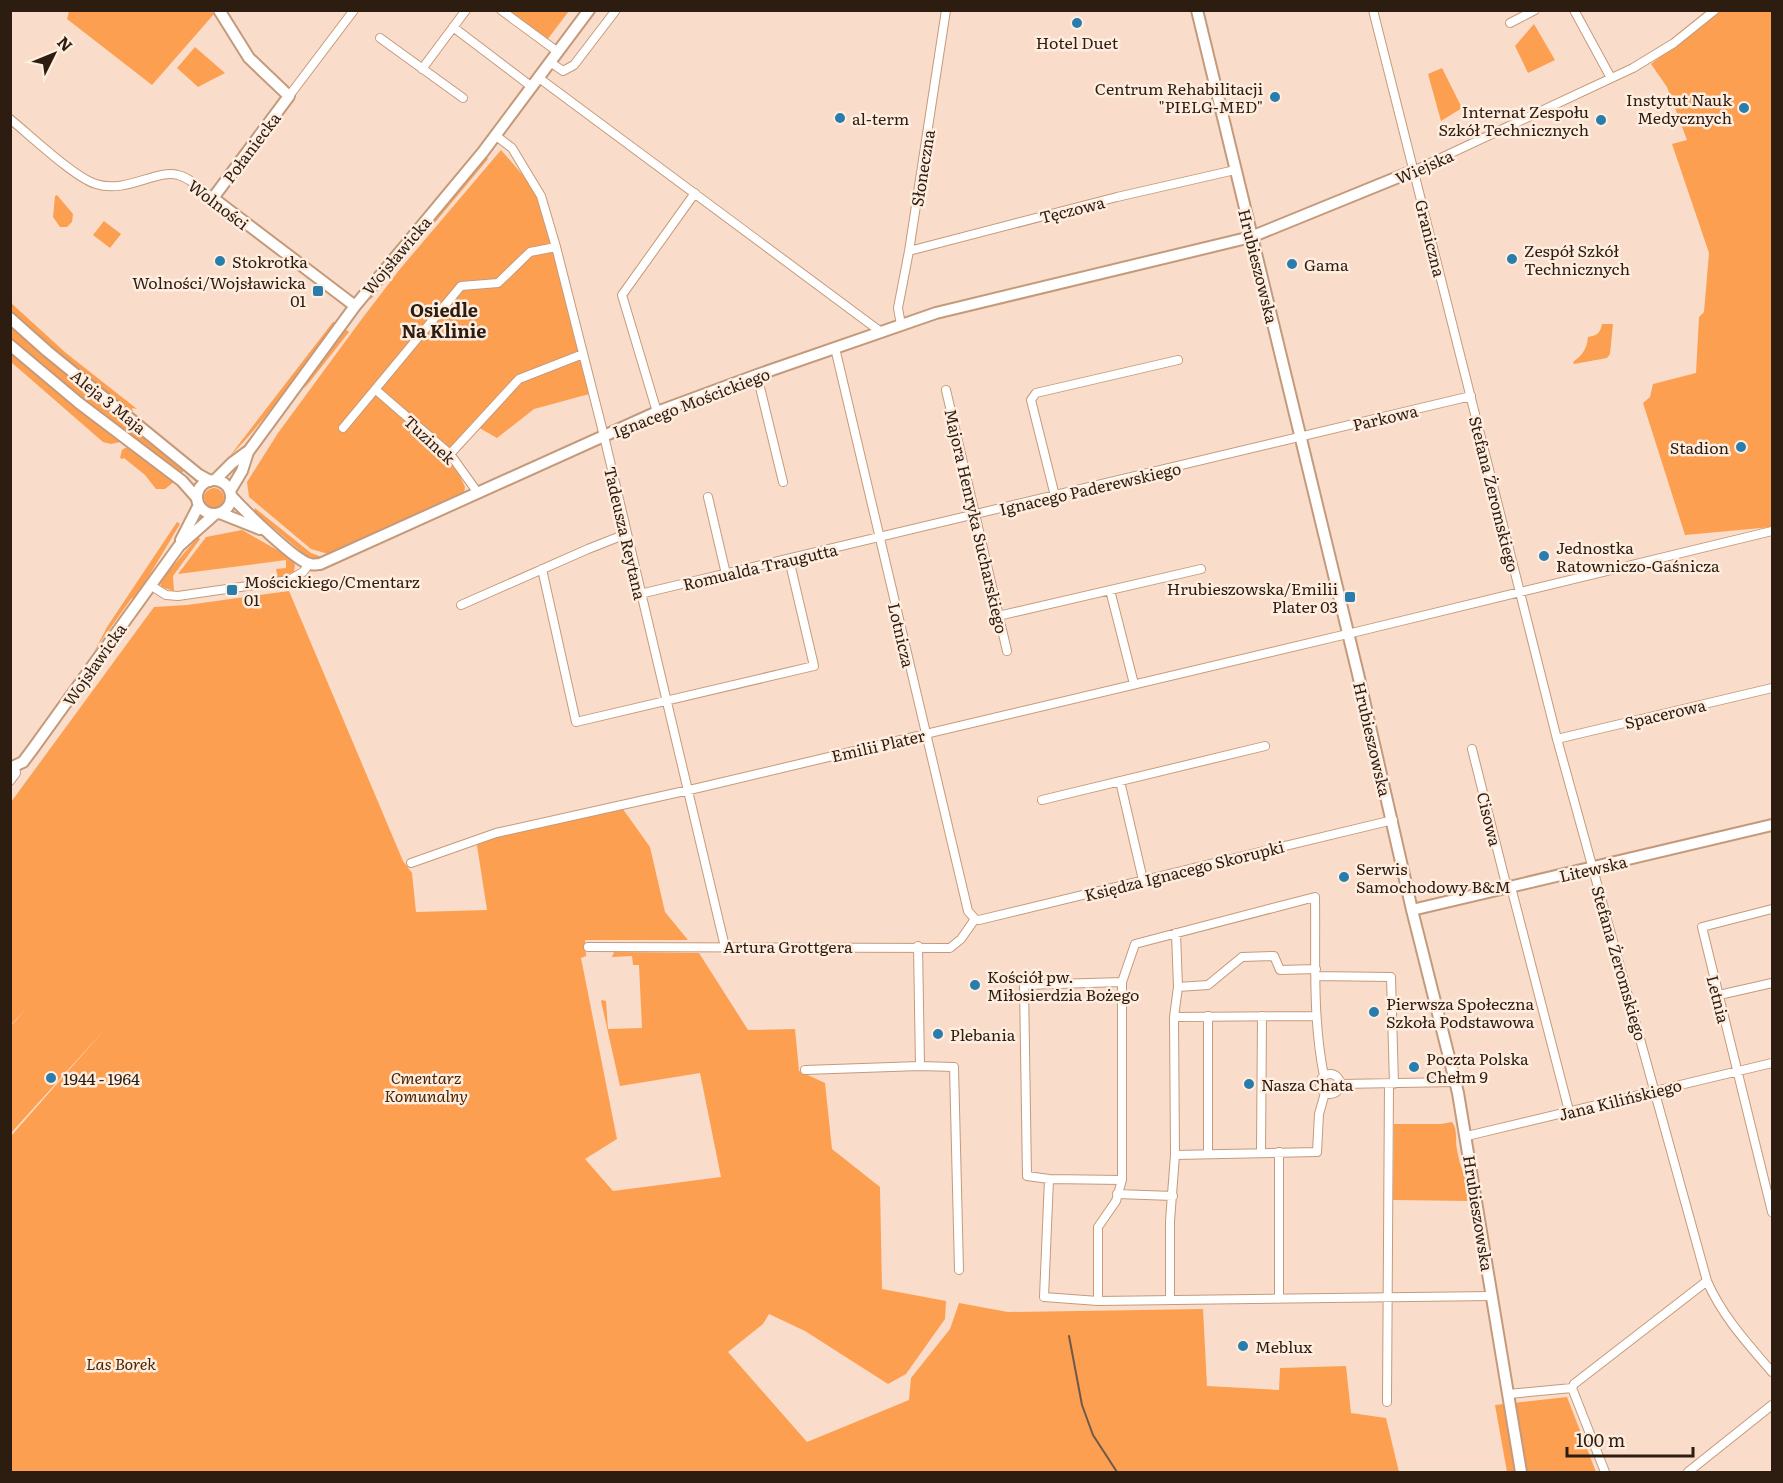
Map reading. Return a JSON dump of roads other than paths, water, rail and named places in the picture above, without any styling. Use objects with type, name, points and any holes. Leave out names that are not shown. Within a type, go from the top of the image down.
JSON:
[{"type":"street","name":"Połaniecka","points":[[219,10],[249,58],[289,96]]},
{"type":"street","name":"Połaniecka","points":[[213,198],[354,10]]},
{"type":"street","points":[[422,69],[466,10]]},
{"type":"street","points":[[501,10],[558,52]]},
{"type":"street","name":"Wojsławicka","points":[[230,493],[242,471],[248,452],[355,306],[495,135],[589,10]]},
{"type":"street","points":[[550,62],[563,71],[574,65],[616,10]]},
{"type":"street","name":"Słoneczna","points":[[901,325],[898,308],[946,10]]},
{"type":"street","name":"Hrubieszowska","points":[[1197,10],[1393,820],[1412,910],[1456,1082],[1467,1136],[1521,1473]]},
{"type":"street","name":"Graniczna","points":[[1373,10],[1471,396]]},
{"type":"street","points":[[1510,23],[1535,10]]},
{"type":"street","points":[[1574,10],[1611,78]]},
{"type":"street","name":"Wiejska","points":[[1251,237],[1413,171],[1633,68],[1674,43],[1715,10]]},
{"type":"street","points":[[453,27],[695,193],[880,332]]},
{"type":"street","points":[[380,38],[463,98]]},
{"type":"street","name":"Wolności","points":[[10,119],[75,172],[94,184],[127,186],[167,174],[185,178],[355,306]]},
{"type":"street","name":"Tadeusza Reytana","points":[[495,135],[512,148],[541,196],[556,247],[604,436],[725,947]]},
{"type":"street","name":"Tęczowa","points":[[909,251],[1117,197],[1235,170]]},
{"type":"street","points":[[657,412],[622,295],[695,193]]},
{"type":"street","name":"Ignacego Mościckiego","points":[[150,585],[170,596],[285,581],[303,572],[309,564],[327,562],[657,412],[757,375],[936,313],[1251,237]]},
{"type":"street","points":[[344,428],[461,286],[498,283],[530,252],[556,247]]},
{"type":"street","name":"Aleja 3 Maja","points":[[10,318],[199,475],[212,481]]},
{"type":"street","name":"Aleja 3 Maja","points":[[10,345],[79,403],[182,481],[198,502]]},
{"type":"street","name":"Lotnicza","points":[[835,348],[968,910],[975,919]]},
{"type":"street","points":[[450,454],[519,379],[583,354]]},
{"type":"street","points":[[1055,496],[1031,400],[1036,393],[1178,360]]},
{"type":"street","points":[[757,375],[783,482]]},
{"type":"street","name":"Tuzinek","points":[[376,390],[450,454],[478,493]]},
{"type":"street","name":"Majora Henryka Sucharskiego","points":[[946,390],[1007,651]]},
{"type":"street","name":"Parkowa","points":[[1300,437],[1471,396]]},
{"type":"street","name":"Stefana Żeromskiego","points":[[1471,396],[1557,739],[1707,1281],[1734,1326],[1773,1372]]},
{"type":"street","name":"Ignacego Paderewskiego","points":[[879,537],[1300,437]]},
{"type":"street","name":"Wojsławicka","points":[[212,481],[248,452]]},
{"type":"street","points":[[266,532],[217,514],[208,513],[198,502],[200,487],[212,481],[221,482],[266,532],[309,564]]},
{"type":"street","points":[[217,514],[228,506],[230,493]]},
{"type":"street","points":[[708,497],[726,574]]},
{"type":"street","name":"Wojsławicka","points":[[179,546],[198,502]]},
{"type":"street","name":"Wojsławicka","points":[[10,781],[16,773],[13,767],[23,762],[179,546],[217,514]]},
{"type":"street","name":"Emilii Plater","points":[[411,863],[495,833],[926,734],[1773,531]]},
{"type":"street","points":[[461,605],[626,534]]},
{"type":"street","name":"Romualda Traugutta","points":[[640,594],[879,537]]},
{"type":"street","points":[[542,569],[576,722],[814,666],[789,559]]},
{"type":"street","points":[[998,616],[1201,568]]},
{"type":"street","points":[[1110,590],[1134,684]]},
{"type":"street","name":"Spacerowa","points":[[1557,739],[1773,688]]},
{"type":"street","points":[[1042,800],[1265,746]]},
{"type":"street","name":"Cisowa","points":[[1472,749],[1569,1111]]},
{"type":"street","points":[[1120,781],[1143,880]]},
{"type":"street","name":"Księdza Ignacego Skorupki","points":[[975,919],[979,920],[1393,820]]},
{"type":"street","name":"Litewska","points":[[1412,910],[1773,825]]},
{"type":"street","points":[[1098,1300],[1098,1227],[1116,1201],[1122,1180],[1122,981],[1135,944],[1315,897],[1316,1016],[1319,1053],[1324,1076],[1319,1085],[1325,1093],[1335,1094],[1339,1089],[1339,1079],[1333,1074],[1324,1076]]},
{"type":"street","name":"Letnia","points":[[1773,909],[1702,927],[1773,1212]]},
{"type":"street","name":"Artura Grottgera","points":[[588,947],[918,946],[950,948],[961,939],[975,919]]},
{"type":"street","points":[[1170,1299],[1170,1221],[1175,1155],[1174,1017],[1178,987],[1176,933]]},
{"type":"street","points":[[918,946],[920,1066]]},
{"type":"street","points":[[1178,987],[1208,986],[1242,957],[1274,956],[1280,970],[1391,977],[1387,1402]]},
{"type":"street","points":[[1122,981],[1024,985],[1027,1176],[1049,1179],[1122,1180]]},
{"type":"street","points":[[1719,995],[1773,983]]},
{"type":"street","points":[[1208,1154],[1209,1016]]},
{"type":"street","points":[[1261,1152],[1262,1016]]},
{"type":"street","points":[[1174,1017],[1316,1016]]},
{"type":"street","name":"Jana Kilińskiego","points":[[1467,1136],[1773,1063]]},
{"type":"street","points":[[805,1070],[954,1067],[959,1188],[959,1270]]},
{"type":"street","points":[[1340,1084],[1456,1082]]},
{"type":"street","points":[[1175,1155],[1317,1152],[1319,1114],[1325,1093]]},
{"type":"street","points":[[1279,1299],[1280,1152]]},
{"type":"street","points":[[1049,1179],[1044,1297],[1098,1300],[1492,1296]]},
{"type":"street","points":[[1118,1194],[1173,1196]]},
{"type":"street","points":[[1509,1394],[1572,1388],[1593,1369],[1707,1281]]},
{"type":"street","points":[[1572,1388],[1605,1473]]},
{"type":"street","points":[[1688,1473],[1773,1405]]},
{"type":"railway","points":[[1069,1336],[1082,1405],[1093,1435],[1117,1472]]},
{"type":"place","name":"Hotel Duet","points":[[1077,23]]},
{"type":"place","name":"Centrum Rehabilitacji \"PIELG-MED\"","points":[[1275,97]]},
{"type":"place","name":"Instytut Nauk Medycznych","points":[[1744,108]]},
{"type":"place","name":"al-term","points":[[840,118]]},
{"type":"place","name":"Internat Zespołu Szkół Technicznych","points":[[1601,120]]},
{"type":"place","name":"Zespół Szkół Technicznych","points":[[1512,259]]},
{"type":"place","name":"Stokrotka","points":[[220,261]]},
{"type":"place","name":"Gama","points":[[1292,264]]},
{"type":"place","name":"Wolności/Wojsławicka 01","points":[[318,291]]},
{"type":"place","name":"Stadion","points":[[1741,447]]},
{"type":"place","name":"Jednostka Ratowniczo-Gaśnicza","points":[[1544,556]]},
{"type":"place","name":"Mościckiego/Cmentarz 01","points":[[232,590]]},
{"type":"place","name":"Hrubieszowska/Emilii Plater 03","points":[[1350,597]]},
{"type":"place","name":"Serwis Samochodowy B&M","points":[[1344,877]]},
{"type":"place","name":"Kościół pw. Miłosierdzia Bożego","points":[[975,985]]},
{"type":"place","name":"Pierwsza Społeczna Szkoła Podstawowa","points":[[1374,1012]]},
{"type":"place","name":"Plebania","points":[[938,1034]]},
{"type":"place","name":"Poczta Polska Chełm 9","points":[[1414,1067]]},
{"type":"place","name":"1944 - 1964","points":[[51,1078]]},
{"type":"place","name":"Nasza Chata","points":[[1249,1084]]},
{"type":"place","name":"Meblux","points":[[1243,1346]]},
{"type":"district","name":"Osiedle Na Klinie","points":[[444,319]]},
{"type":"park label","name":"Cmentarz Komunalny","points":[[426,1086]]},
{"type":"park label","name":"Las Borek","points":[[121,1363]]}]
